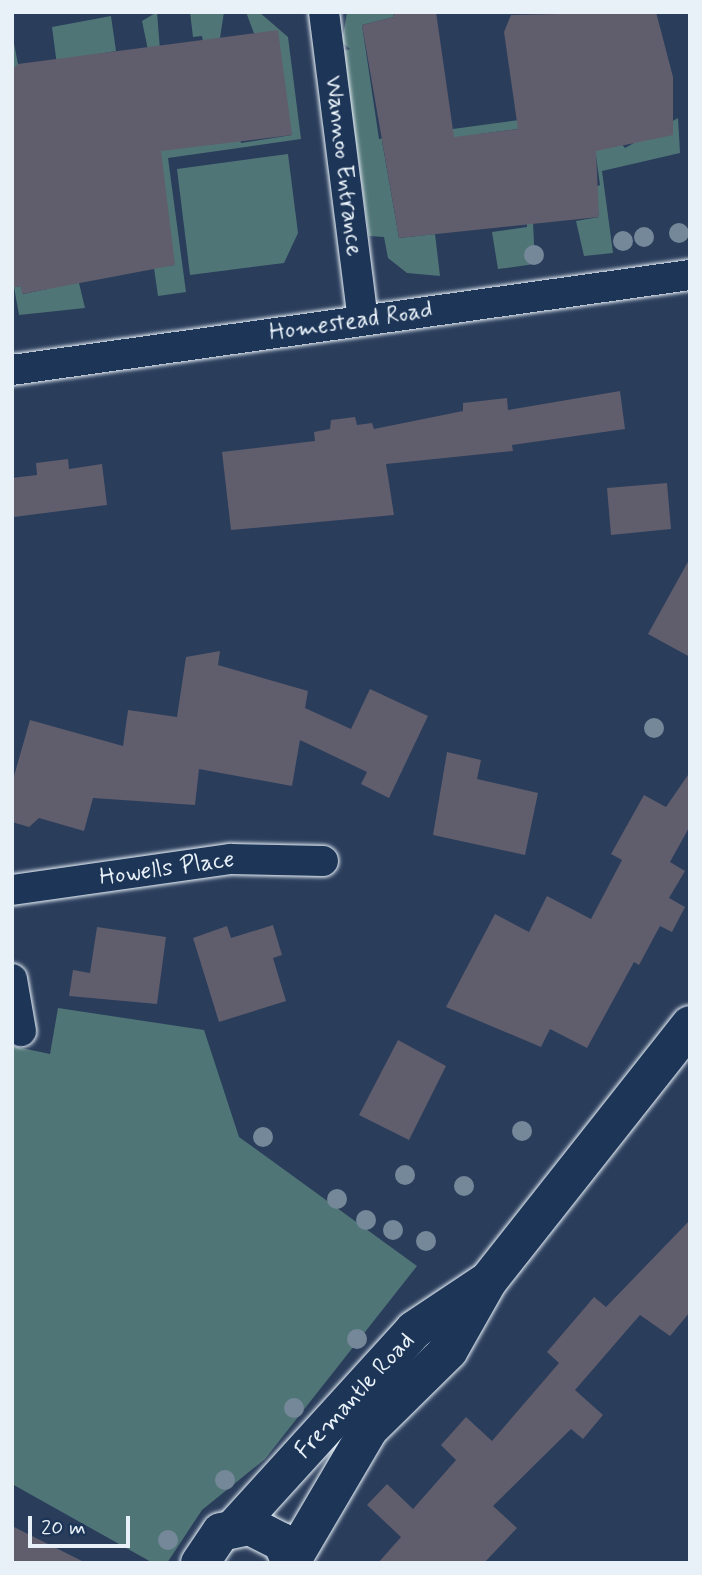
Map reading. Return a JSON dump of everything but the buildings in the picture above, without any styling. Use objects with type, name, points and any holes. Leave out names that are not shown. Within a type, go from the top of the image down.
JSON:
[{"type":"main road","name":"Fremantle Road","points":[[291,1562],[369,1429],[449,1350],[488,1280],[690,1025]]},
{"type":"main road","name":"Fremantle Road","points":[[200,1563],[210,1542],[235,1527],[414,1329],[488,1280]]},
{"type":"main road","points":[[235,1527],[264,1529],[282,1542],[291,1562]]},
{"type":"street","name":"Wannoo Entrance","points":[[324,12],[363,320]]},
{"type":"street","name":"Homestead Road","points":[[12,370],[690,275]]},
{"type":"street","name":"Howells Place","points":[[12,890],[231,859],[323,861]]},
{"type":"street","points":[[12,979],[20,1031]]},
{"type":"green space","points":[[157,12],[162,75],[203,42],[202,36],[193,37],[190,12],[224,12],[220,38],[241,143],[292,135],[246,12],[259,12],[288,37],[301,139],[168,158],[186,292],[158,296],[154,268],[174,265],[115,248],[115,278],[103,192],[79,283],[85,308],[19,315],[14,287],[21,286],[23,294],[47,289],[12,70],[12,33],[18,64],[58,73],[52,27],[111,16],[116,51],[92,55],[153,74],[142,21]]},
{"type":"green space","points":[[347,12],[393,12],[394,17],[362,25],[379,139],[593,110],[625,148],[678,118],[680,153],[602,171],[613,253],[584,256],[576,221],[599,217],[595,187],[600,185],[591,120],[533,222],[535,264],[498,269],[492,232],[527,227],[518,129],[480,134],[482,152],[382,141],[399,238],[435,234],[440,276],[407,273],[388,258],[384,237],[369,236],[343,51],[350,49],[342,42]]},
{"type":"green space","points":[[288,154],[298,233],[284,263],[190,275],[177,169]]},
{"type":"green space","points":[[58,1008],[204,1030],[239,1137],[417,1266],[265,1459],[202,1510],[167,1563],[153,1563],[12,1484],[12,1046],[50,1054]]}]
